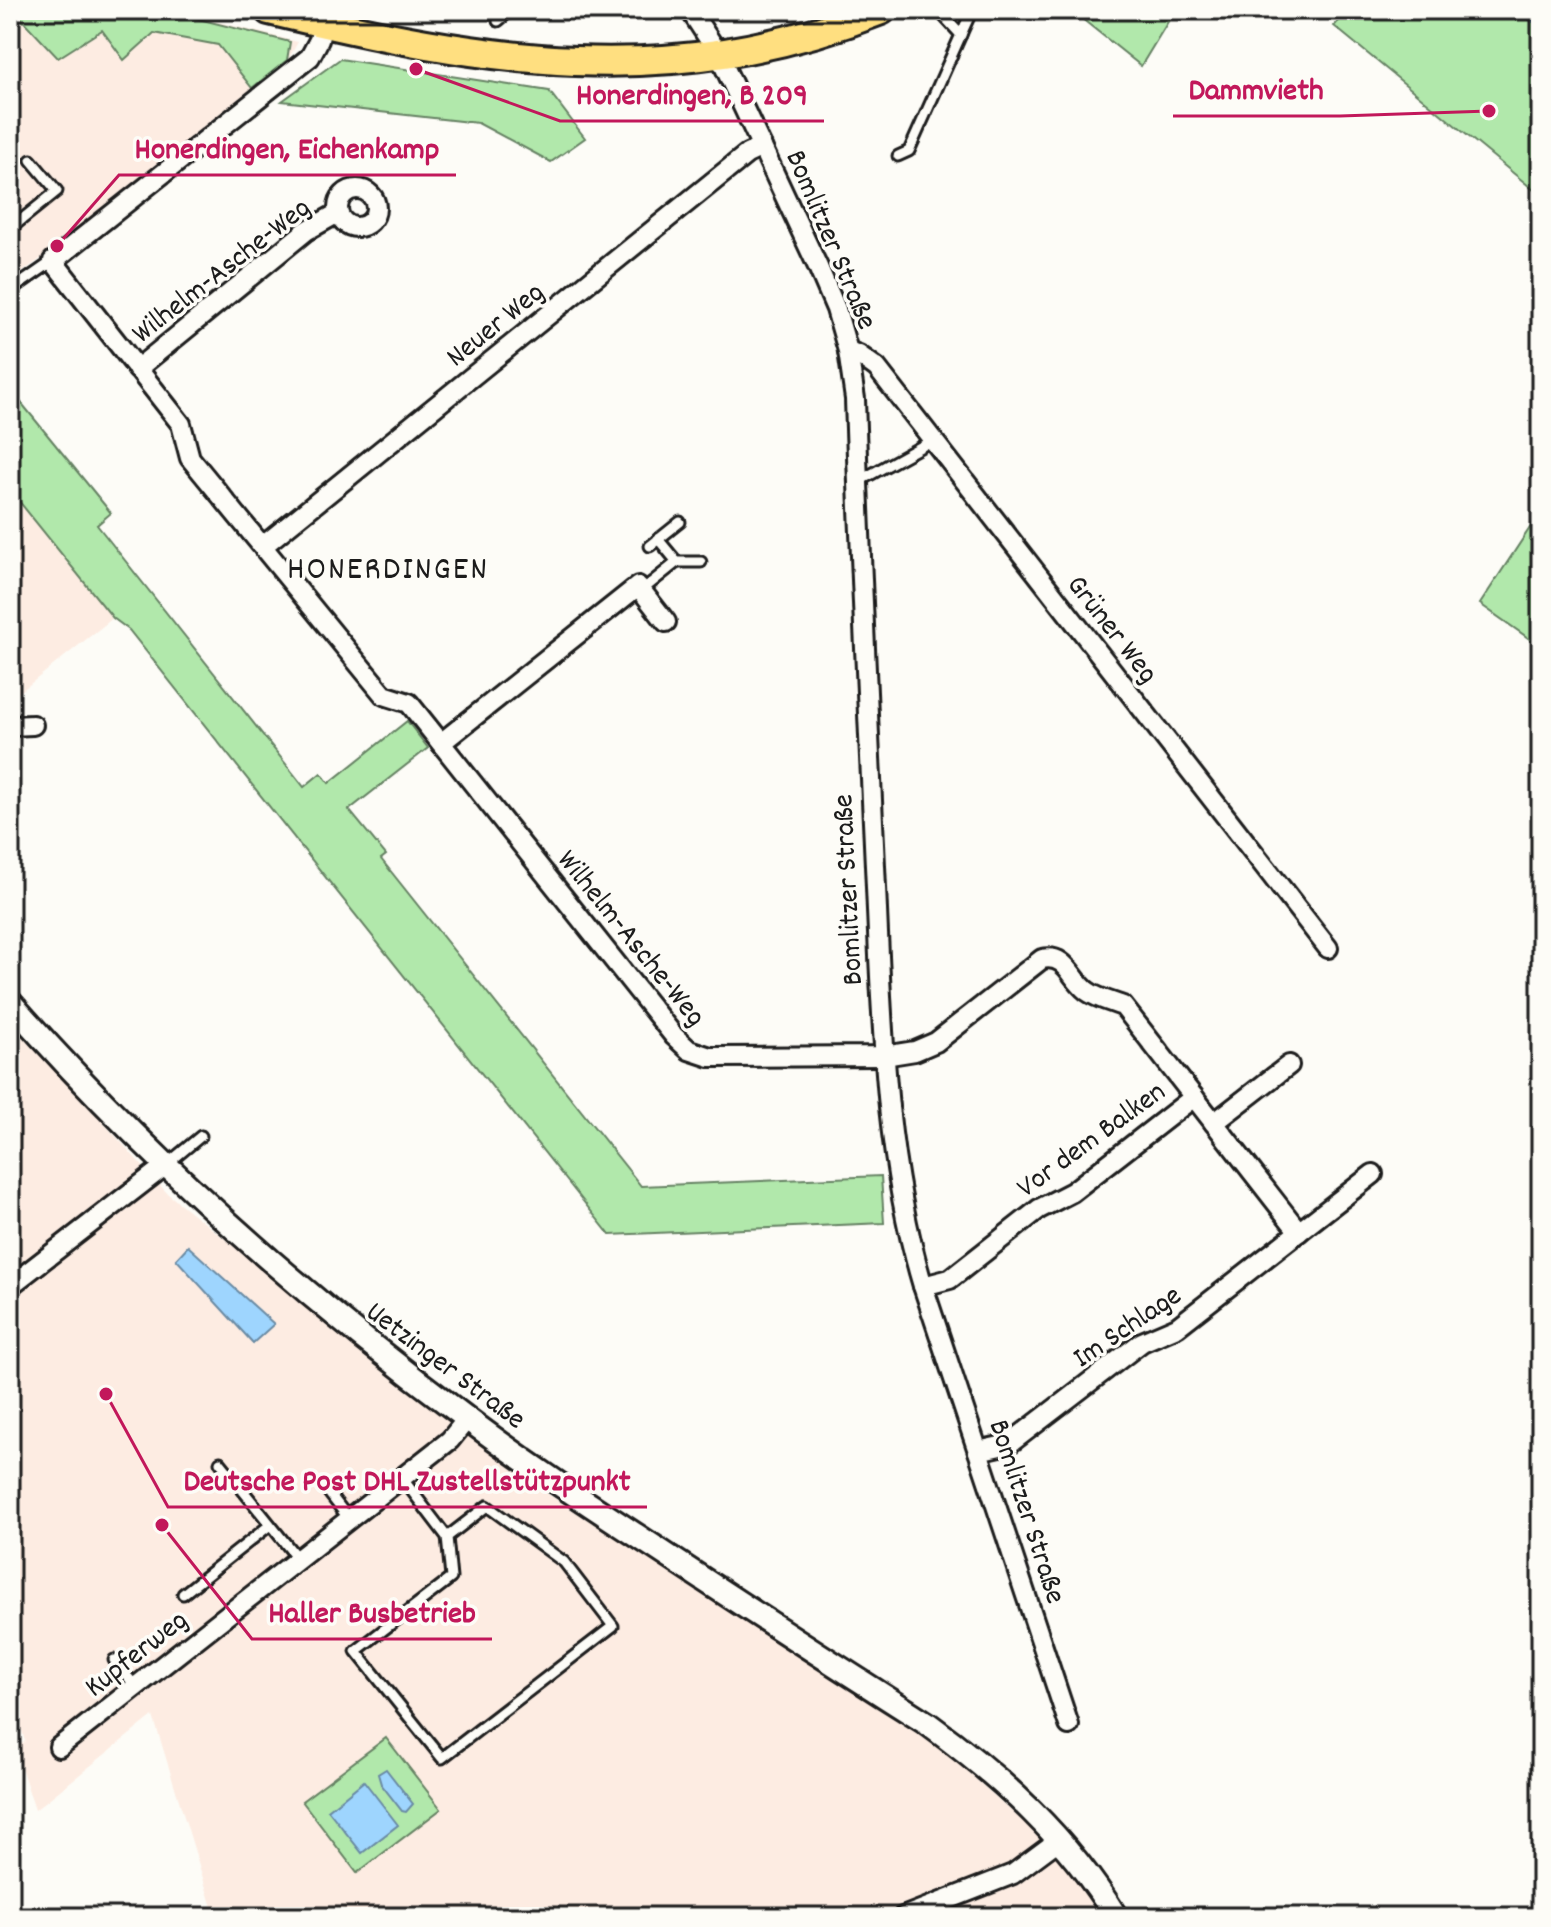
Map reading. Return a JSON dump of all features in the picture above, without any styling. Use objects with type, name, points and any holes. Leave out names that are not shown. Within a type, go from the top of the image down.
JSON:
[{"type":"main road","points":[[269,10],[419,44],[512,58],[620,63],[718,53],[817,32],[881,10]]},
{"type":"street","name":"Bomlitzer Straße","points":[[690,10],[718,53],[818,267],[836,309],[848,351],[855,399],[884,1056],[897,1178],[910,1243],[923,1286],[1069,1725]]},
{"type":"street","points":[[53,261],[310,57],[323,23]]},
{"type":"street","name":"Neuer Weg","points":[[263,546],[747,154],[762,147]]},
{"type":"street","name":"Wilhelm-Asche-Weg","points":[[137,369],[306,231],[338,213]]},
{"type":"street","name":"Wilhelm-Asche-Weg","points":[[53,261],[181,424],[190,458],[384,695],[409,703],[674,1036],[689,1050],[710,1057],[884,1056]]},
{"type":"street","name":"Grüner Weg","points":[[848,351],[877,368],[1328,948]]},
{"type":"street","points":[[441,743],[638,586],[666,622]]},
{"type":"street","points":[[10,726],[33,725]]},
{"type":"street","name":"Vor dem Balken","points":[[884,1056],[915,1051],[936,1042],[1042,959],[1053,957],[1061,961],[1087,991],[1123,1006],[1194,1097],[1072,1192],[1039,1209],[950,1279],[923,1286]]},
{"type":"street","name":"Uetzinger Straße","points":[[10,1002],[166,1165],[262,1254],[365,1341],[558,1484],[928,1724],[1008,1786],[1055,1834]]},
{"type":"street","points":[[1214,1123],[1289,1065]]},
{"type":"street","points":[[1194,1097],[1299,1232]]},
{"type":"street","points":[[10,1286],[166,1165]]},
{"type":"street","name":"Im Schlage","points":[[978,1451],[1009,1444],[1142,1342],[1177,1327],[1373,1174]]},
{"type":"street","name":"Kupferweg","points":[[59,1747],[450,1440],[467,1419]]},
{"type":"street","points":[[903,1917],[1013,1874],[1055,1834],[1116,1917]]},
{"type":"lane","points":[[498,21],[511,10]]},
{"type":"lane","points":[[938,10],[961,35]]},
{"type":"lane","points":[[898,156],[909,151],[972,10]]},
{"type":"lane","points":[[10,229],[57,191],[31,160]]},
{"type":"lane","points":[[10,291],[53,261]]},
{"type":"lane","points":[[858,481],[933,440]]},
{"type":"lane","points":[[677,562],[654,542],[680,522]]},
{"type":"lane","points":[[641,591],[677,562],[701,562]]},
{"type":"lane","points":[[166,1165],[201,1136]]},
{"type":"lane","points":[[220,1462],[298,1559]]},
{"type":"lane","points":[[402,1478],[447,1537],[451,1578],[356,1651],[442,1758],[613,1626],[564,1562],[487,1506],[447,1537]]},
{"type":"lane","points":[[329,1493],[349,1519]]},
{"type":"lane","points":[[183,1594],[270,1525]]},
{"type":"lane","points":[[114,1660],[136,1687]]},
{"type":"shaded area","points":[[10,10],[170,10],[298,42],[284,67],[83,228],[10,281]]},
{"type":"shaded area","points":[[10,490],[113,618],[10,700]]},
{"type":"shaded area","points":[[10,1020],[168,1194],[549,1495],[924,1733],[1026,1824],[1071,1874],[1100,1917],[215,1917],[153,1716],[35,1810],[15,1749],[25,1741],[10,1693]]},
{"type":"green space","points":[[13,10],[163,10],[290,42],[287,60],[252,88],[218,45],[154,33],[124,60],[102,30],[58,58]]},
{"type":"green space","points":[[1071,10],[1175,10],[1141,66]]},
{"type":"green space","points":[[1349,10],[1531,10],[1541,17],[1541,196],[1334,26]]},
{"type":"green space","points":[[340,59],[549,91],[585,138],[551,162],[478,123],[282,101]]},
{"type":"green space","points":[[10,389],[111,513],[97,525],[304,787],[321,773],[329,783],[407,721],[428,748],[349,810],[386,855],[381,859],[641,1186],[881,1176],[884,1223],[610,1235],[129,630],[113,618],[10,490]]},
{"type":"green space","points":[[1541,511],[1541,647],[1480,604]]},
{"type":"green space","points":[[386,1738],[441,1809],[357,1873],[302,1801]]},
{"type":"water","points":[[188,1246],[274,1324],[253,1343],[176,1259]]},
{"type":"water","points":[[386,1769],[413,1804],[406,1812],[381,1784],[378,1774]]},
{"type":"water","points":[[364,1781],[398,1825],[362,1853],[328,1810]]},
{"type":"waterway","points":[[1516,10],[1541,25]]},
{"type":"place","name":"Honerdingen, B 209","points":[[416,69]]},
{"type":"place","name":"Dammvieth","points":[[1489,111]]},
{"type":"place","name":"Honerdingen, Eichenkamp","points":[[57,246]]},
{"type":"place","name":"Deutsche Post DHL Zustellstützpunkt","points":[[106,1394]]},
{"type":"place","name":"Haller Busbetrieb","points":[[162,1525]]},
{"type":"district","name":"HONERDINGEN","points":[[388,566]]}]
